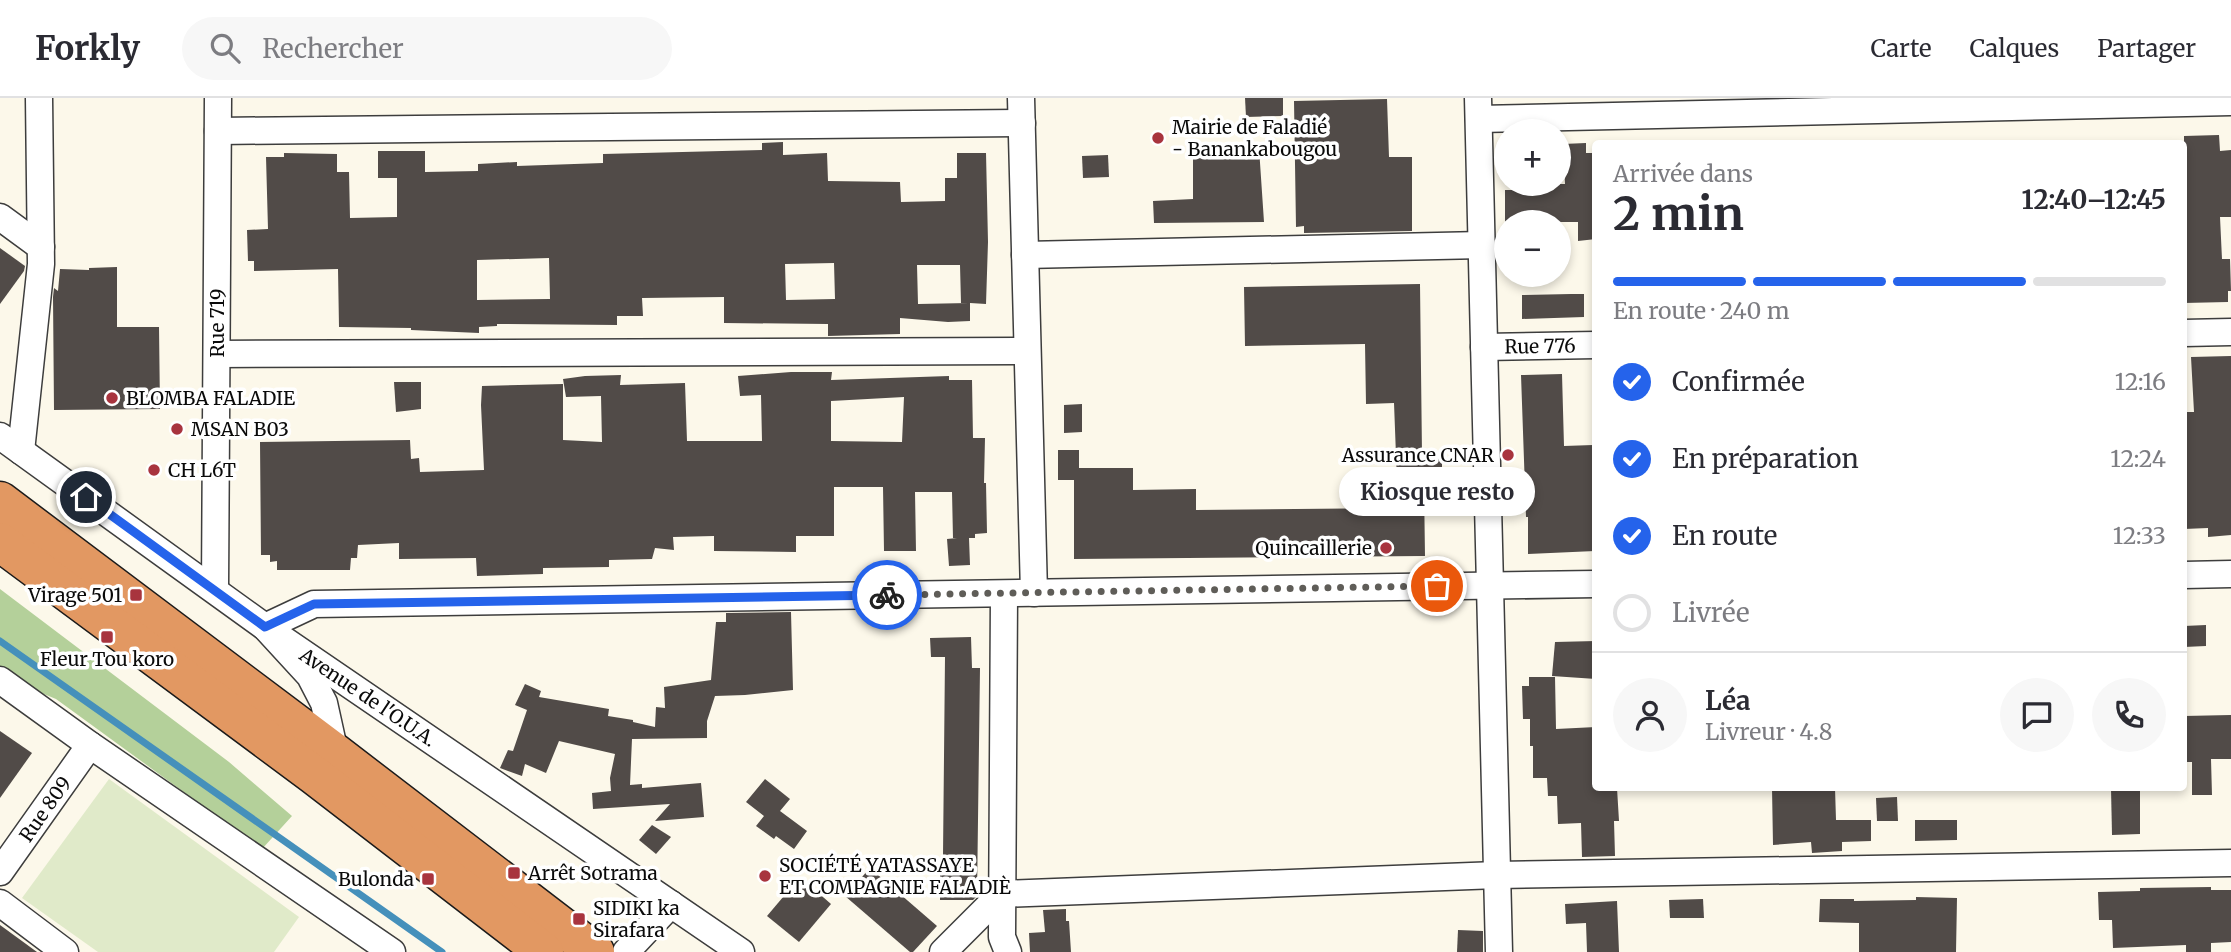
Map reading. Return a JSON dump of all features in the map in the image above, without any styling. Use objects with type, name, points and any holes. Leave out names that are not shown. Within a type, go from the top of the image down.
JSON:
[{"type":"highway","points":[[0,501],[595,952]]},
{"type":"highway","points":[[0,542],[314,775],[544,952]]},
{"type":"street","points":[[11,443],[41,264],[39,98]]},
{"type":"street","name":"Rue 719","points":[[215,589],[218,98]]},
{"type":"street","points":[[1499,952],[1478,109],[2231,103]]},
{"type":"street","points":[[218,131],[1022,111],[1034,593]]},
{"type":"street","points":[[0,218],[41,247]]},
{"type":"street","points":[[1025,255],[1482,245]]},
{"type":"street","points":[[2187,333],[2231,332]]},
{"type":"street","name":"Rue 776","points":[[1484,347],[1592,345]]},
{"type":"street","points":[[216,354],[1027,351]]},
{"type":"street","name":"Avenue de l'O.U.A.","points":[[11,443],[265,627],[741,952]]},
{"type":"street","points":[[2187,575],[2231,574]]},
{"type":"street","points":[[335,753],[324,703],[310,676],[265,627],[314,604],[1592,584]]},
{"type":"street","points":[[1004,594],[1001,894],[1002,937],[1008,952]]},
{"type":"street","points":[[0,680],[392,952]]},
{"type":"street","name":"Rue 809","points":[[0,872],[90,745]]},
{"type":"street","points":[[943,952],[1001,894],[1497,875],[2231,863]]},
{"type":"street","points":[[0,903],[65,952]]},
{"type":"street","points":[[626,952],[671,904]]},
{"type":"green space","points":[[0,589],[229,762],[292,816],[262,849],[56,699],[0,676]]},
{"type":"green space","points":[[109,779],[299,917],[274,952],[98,952],[22,898]]},
{"type":"building","points":[[1245,98],[1283,98],[1283,116],[1246,117]]},
{"type":"building","points":[[1387,99],[1389,157],[1412,157],[1412,231],[1304,233],[1304,226],[1296,227],[1294,101]]},
{"type":"building","points":[[2219,135],[2220,151],[2231,150],[2231,217],[2220,217],[2222,259],[2230,259],[2231,291],[2228,291],[2228,302],[2187,303],[2187,140],[2184,140],[2184,136]]},
{"type":"building","points":[[783,142],[783,155],[827,153],[828,181],[900,182],[901,202],[945,201],[945,178],[957,178],[957,153],[986,153],[986,304],[970,303],[970,321],[900,318],[900,334],[828,336],[828,324],[724,323],[724,297],[642,298],[643,316],[617,316],[617,325],[497,324],[479,327],[479,333],[339,327],[338,269],[254,271],[254,261],[248,261],[247,230],[268,229],[266,157],[284,157],[284,153],[337,154],[337,172],[349,172],[350,218],[397,217],[397,178],[378,178],[378,151],[425,151],[425,172],[478,171],[478,164],[517,162],[517,166],[603,163],[603,154],[762,150],[762,143]],"holes":[[[549,258],[550,299],[477,300],[477,260]],[[834,263],[835,299],[786,300],[785,264]],[[917,265],[960,265],[961,303],[969,303],[918,304]]]},
{"type":"building","points":[[1586,143],[1586,153],[1592,153],[1592,239],[1578,241],[1578,222],[1571,222],[1571,210],[1505,210],[1505,196],[1571,196],[1571,144]]},
{"type":"building","points":[[1193,148],[1259,148],[1264,222],[1154,223],[1153,201],[1193,199]]},
{"type":"building","points":[[1108,155],[1109,177],[1083,178],[1082,156]]},
{"type":"building","points":[[0,248],[25,266],[0,304]]},
{"type":"building","points":[[117,267],[117,327],[159,327],[160,409],[54,410],[53,297],[54,288],[58,291],[60,269]]},
{"type":"building","points":[[1420,284],[1422,455],[1442,455],[1442,485],[1424,485],[1425,556],[1074,559],[1074,480],[1058,480],[1058,450],[1079,450],[1079,468],[1133,468],[1133,490],[1196,489],[1196,510],[1398,508],[1394,403],[1366,404],[1365,344],[1245,346],[1244,287]]},
{"type":"building","points":[[1584,294],[1584,317],[1522,319],[1522,295]]},
{"type":"building","points":[[2231,356],[2231,535],[2208,537],[2208,528],[2187,529],[2187,412],[2194,412],[2191,357]]},
{"type":"building","points":[[832,372],[831,380],[949,376],[949,380],[972,380],[973,438],[985,438],[987,533],[975,534],[975,538],[969,538],[970,565],[949,566],[947,539],[957,538],[953,538],[952,492],[915,492],[916,551],[884,551],[883,487],[834,487],[834,536],[796,536],[796,552],[714,551],[714,536],[673,537],[674,550],[655,548],[652,559],[609,560],[609,567],[543,568],[543,574],[477,576],[476,558],[399,559],[399,543],[358,545],[357,558],[351,558],[350,570],[277,570],[277,561],[270,562],[270,555],[261,555],[260,442],[410,440],[411,459],[419,458],[420,472],[484,470],[482,386],[563,384],[563,440],[602,442],[601,396],[566,397],[563,379],[621,375],[620,385],[685,383],[687,441],[762,441],[761,395],[740,396],[738,376]],"holes":[[[904,397],[902,442],[831,441],[831,401]]]},
{"type":"building","points":[[1562,374],[1564,446],[1592,445],[1592,551],[1528,554],[1521,375]]},
{"type":"building","points":[[394,382],[421,382],[421,409],[396,412]]},
{"type":"building","points":[[1082,404],[1082,432],[1064,433],[1064,405]]},
{"type":"building","points":[[791,612],[793,690],[715,696],[707,721],[707,738],[632,739],[630,785],[642,784],[642,788],[701,783],[704,817],[655,821],[670,804],[593,809],[592,793],[611,791],[610,778],[615,754],[559,741],[546,773],[525,764],[522,776],[500,768],[508,750],[513,751],[527,710],[515,705],[525,684],[541,691],[539,697],[609,709],[608,716],[655,727],[656,707],[665,708],[664,687],[711,680],[716,622],[726,622],[726,613]]},
{"type":"building","points":[[2206,625],[2206,646],[2187,647],[2187,626]]},
{"type":"building","points":[[971,637],[972,668],[980,668],[977,896],[973,900],[940,900],[945,657],[931,657],[930,638]]},
{"type":"building","points":[[1592,641],[1592,679],[1552,676],[1555,642]]},
{"type":"building","points":[[1529,677],[1555,677],[1556,729],[1592,727],[1592,791],[1617,791],[1619,821],[1614,821],[1615,856],[1582,857],[1581,823],[1558,824],[1557,796],[1548,796],[1547,778],[1533,778],[1530,719],[1523,719],[1522,686],[1529,686]]},
{"type":"building","points":[[2231,715],[2231,759],[2211,759],[2212,795],[2192,795],[2192,762],[2187,762],[2187,716]]},
{"type":"building","points":[[0,731],[32,753],[0,798]]},
{"type":"building","points":[[765,779],[790,799],[780,811],[807,831],[794,849],[756,826],[764,816],[746,802]]},
{"type":"building","points":[[1772,791],[1835,791],[1836,820],[1871,820],[1871,841],[1842,842],[1842,851],[1812,853],[1811,842],[1773,845]]},
{"type":"building","points":[[2111,791],[2140,791],[2140,834],[2112,835]]},
{"type":"building","points":[[1897,797],[1898,821],[1877,821],[1876,798]]},
{"type":"building","points":[[1915,820],[1957,820],[1957,840],[1915,841]]},
{"type":"building","points":[[652,825],[671,837],[656,854],[639,840]]},
{"type":"building","points":[[870,868],[937,926],[913,952],[845,896]]},
{"type":"building","points":[[800,877],[831,904],[799,942],[767,916]]},
{"type":"building","points":[[2211,887],[2211,890],[2231,890],[2231,942],[2211,943],[2211,952],[2186,952],[2186,945],[2113,948],[2112,920],[2099,920],[2098,892],[2140,891],[2140,888]]},
{"type":"building","points":[[1916,897],[1957,898],[1956,952],[1859,952],[1859,923],[1819,922],[1820,899],[1916,900]]},
{"type":"building","points":[[1703,899],[1704,918],[1670,918],[1669,900]]},
{"type":"building","points":[[1617,901],[1619,952],[1587,952],[1586,923],[1566,924],[1565,904]]},
{"type":"building","points":[[1066,909],[1071,952],[1030,952],[1029,933],[1045,932],[1043,910]]},
{"type":"building","points":[[0,925],[37,952],[0,952]]},
{"type":"building","points":[[1458,930],[1483,931],[1483,952],[1457,952]]},
{"type":"waterway","points":[[0,641],[442,952]]},
{"type":"way so far","points":[[887,595],[1437,586]]},
{"type":"place","name":"Mairie de Faladié - Banankabougou","points":[[1158,138]]},
{"type":"place","name":"BLOMBA FALADIE","points":[[112,398]]},
{"type":"place","name":"MSAN B03","points":[[177,429]]},
{"type":"place","name":"Assurance CNAR","points":[[1508,455]]},
{"type":"place","name":"CH L6T","points":[[154,470]]},
{"type":"place","name":"Quincaillerie","points":[[1386,548]]},
{"type":"place","name":"Kiosque resto","points":[[1437,586]]},
{"type":"place","name":"Virage 501","points":[[136,595]]},
{"type":"place","name":"Fleur Tou koro","points":[[107,637]]},
{"type":"place","name":"Arrêt Sotrama","points":[[514,873]]},
{"type":"place","name":"SOCIÉTÉ YATASSAYE ET COMPAGNIE FALADIÈ","points":[[765,876]]},
{"type":"place","name":"Bulonda","points":[[428,879]]},
{"type":"place","name":"SIDIKI ka Sirafara","points":[[579,919]]},
{"type":"route","points":[[86,497],[265,627],[314,604],[887,595]]}]
